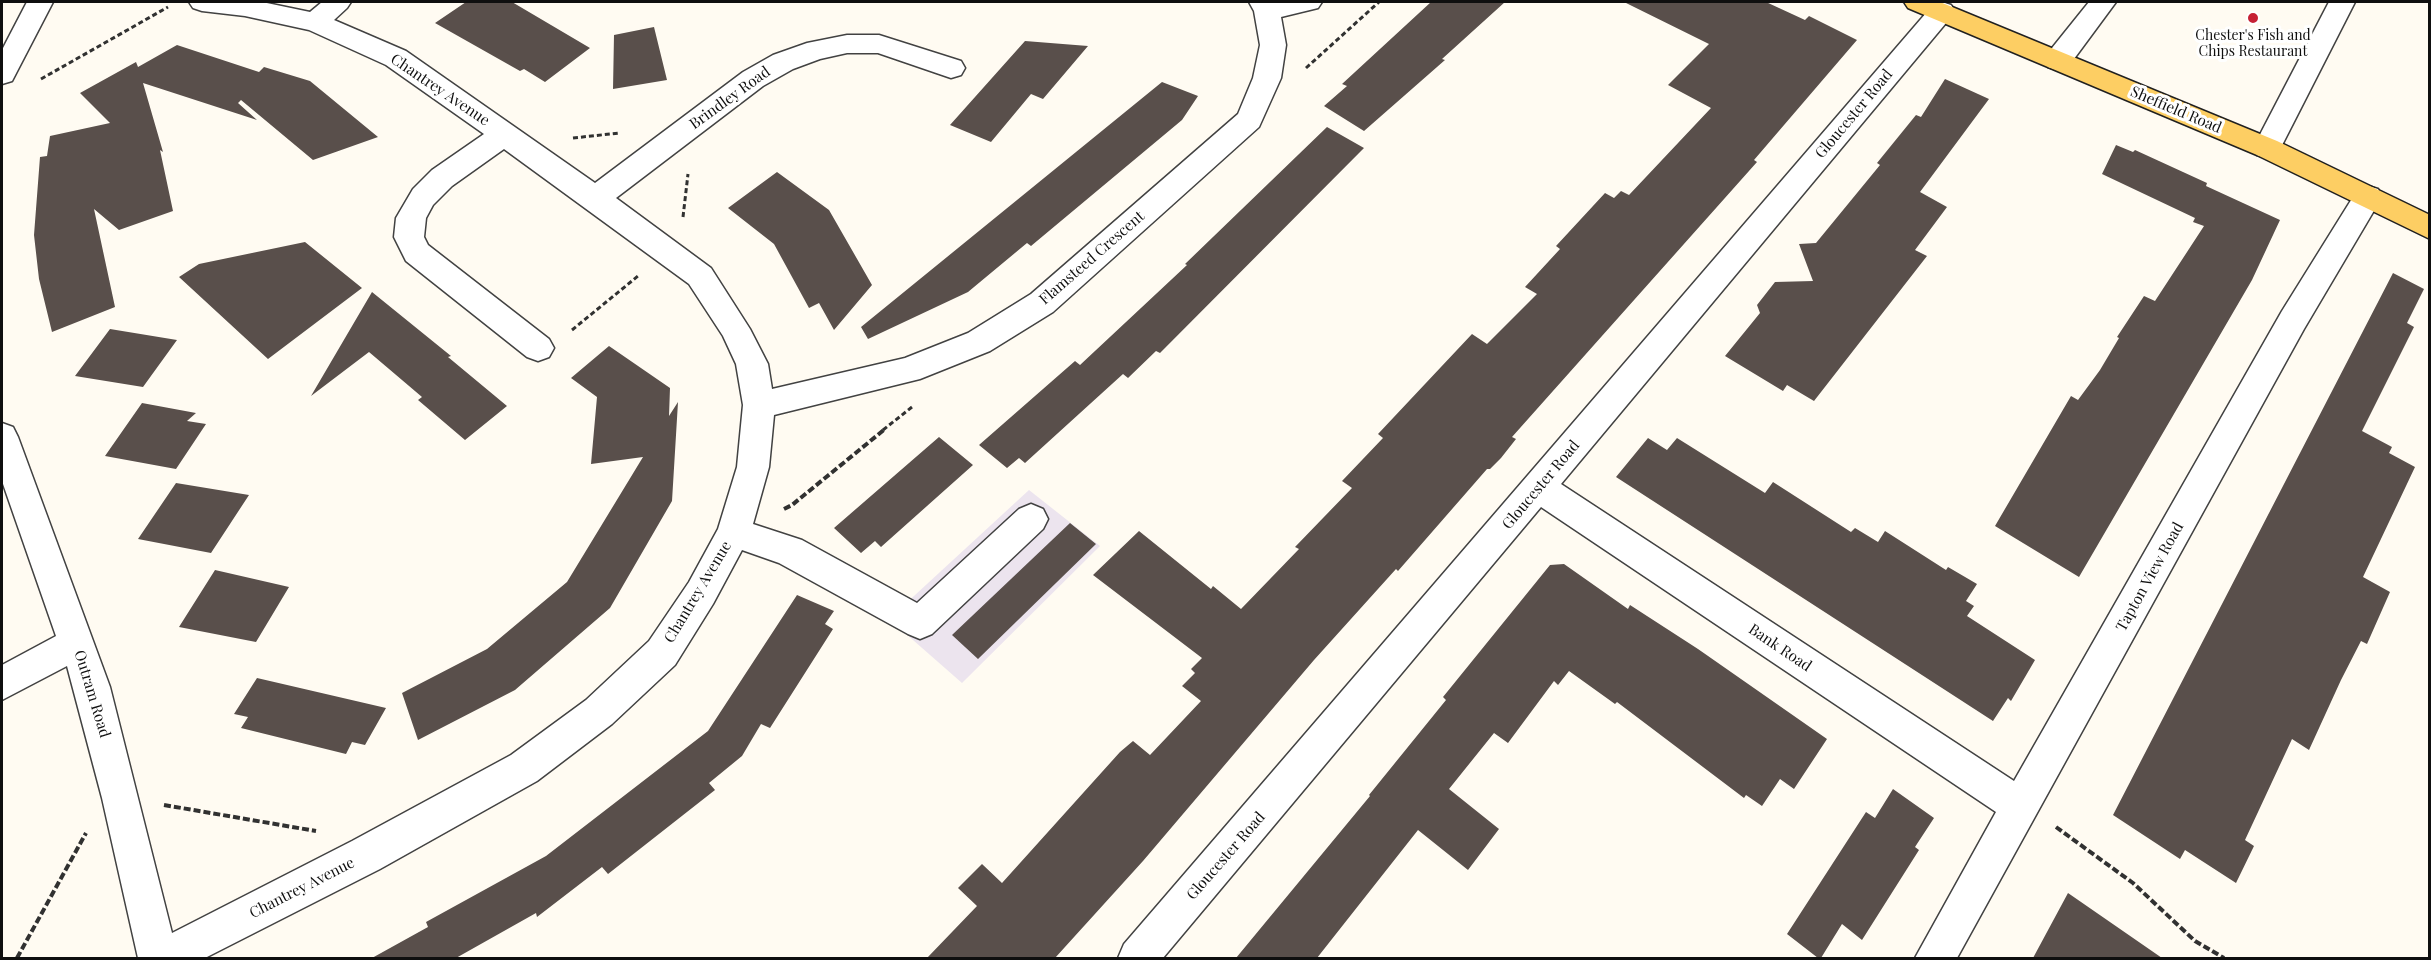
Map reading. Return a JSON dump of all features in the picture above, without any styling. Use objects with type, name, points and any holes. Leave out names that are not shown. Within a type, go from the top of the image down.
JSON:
[{"type":"main road","name":"Sheffield Road","points":[[1930,6],[2267,148],[2430,228]]},
{"type":"street","points":[[2,74],[40,2]]},
{"type":"street","name":"Chantrey Avenue","points":[[165,958],[366,855],[524,768],[599,712],[662,653],[701,593],[734,532],[753,467],[759,405],[752,364],[735,329],[700,276],[595,198],[327,12],[201,2]]},
{"type":"street","points":[[1264,6],[1310,2]]},
{"type":"street","points":[[2058,60],[2103,2]]},
{"type":"street","points":[[2267,148],[2342,2]]},
{"type":"street","name":"Flamsteed Crescent","points":[[759,405],[909,370],[979,342],[1042,303],[1249,120],[1267,78],[1273,45],[1264,6]]},
{"type":"street","name":"Gloucester Road","points":[[1138,958],[1539,488],[1930,6]]},
{"type":"street","name":"Brindley Road","points":[[595,198],[753,79],[794,58],[816,50],[847,44],[879,44],[951,68]]},
{"type":"street","name":"Chantrey Avenue","points":[[505,134],[442,178],[423,198],[411,218],[409,237],[417,253],[538,348]]},
{"type":"street","name":"Tapton View Road","points":[[1935,958],[2293,320],[2368,197]]},
{"type":"street","name":"Outram Road","points":[[2,437],[92,687],[119,788],[158,958]]},
{"type":"street","name":"Bank Road","points":[[1539,488],[2021,807]]},
{"type":"street","points":[[734,532],[790,551],[920,623],[1031,519]]},
{"type":"street","points":[[2,683],[76,643]]},
{"type":"path","points":[[33,84],[177,2]]},
{"type":"path","points":[[1301,73],[1379,2]]},
{"type":"path","points":[[734,532],[792,505],[915,404]]},
{"type":"path","points":[[17,958],[119,788],[317,831]]},
{"type":"path","points":[[2021,807],[2070,836],[2133,883],[2195,941],[2224,958]]},
{"type":"shaded area","points":[[1029,490],[1100,546],[962,683],[889,619]]},
{"type":"building","points":[[466,2],[512,2],[590,48],[545,82],[524,69],[520,71],[435,23]]},
{"type":"building","points":[[1431,2],[1505,2],[1442,59],[1445,60],[1364,131],[1324,106],[1347,86],[1342,84]]},
{"type":"building","points":[[1624,2],[1766,2],[1805,20],[1809,16],[1857,40],[1754,160],[1757,162],[1512,437],[1516,439],[1501,458],[1490,469],[1487,469],[1398,571],[1396,569],[1314,660],[1143,861],[1055,958],[927,958],[977,906],[958,888],[982,864],[1002,883],[1120,752],[1133,741],[1150,755],[1201,701],[1182,686],[1195,673],[1191,669],[1202,658],[1093,575],[1139,531],[1211,589],[1213,586],[1241,609],[1299,549],[1295,547],[1352,488],[1342,481],[1383,438],[1378,434],[1472,334],[1487,344],[1537,294],[1525,287],[1560,249],[1556,246],[1605,193],[1614,198],[1621,191],[1629,195],[1711,108],[1668,85],[1709,44]]},
{"type":"building","points":[[654,27],[667,80],[613,89],[614,35]]},
{"type":"building","points":[[1025,41],[1088,46],[1043,99],[1031,94],[991,142],[950,125]]},
{"type":"building","points":[[177,45],[259,72],[264,67],[310,81],[378,137],[313,160],[241,100],[238,103],[257,120],[143,83],[163,152],[160,150],[173,211],[119,230],[94,209],[115,307],[52,332],[39,279],[34,235],[40,157],[47,156],[50,136],[110,123],[80,93],[136,62],[138,67]]},
{"type":"building","points":[[1945,79],[1989,99],[1920,192],[1947,207],[1915,250],[1927,256],[1814,401],[1787,385],[1783,391],[1725,356],[1760,313],[1757,305],[1775,282],[1813,281],[1799,244],[1816,243],[1880,165],[1877,163],[1916,115],[1921,117]]},
{"type":"building","points":[[1162,82],[1198,96],[1182,120],[1031,246],[1027,243],[968,292],[868,339],[861,327]]},
{"type":"building","points":[[1327,127],[1364,148],[1160,353],[1156,351],[1128,378],[1123,374],[1025,463],[1019,458],[1007,468],[979,445],[1075,361],[1080,365],[1187,265],[1185,264]]},
{"type":"building","points":[[2116,145],[2133,152],[2135,150],[2280,220],[2252,280],[2079,577],[1995,526],[2071,396],[2078,400],[2100,370],[2119,338],[2117,337],[2144,296],[2155,301],[2204,226],[2193,222],[2195,218],[2102,174]]},
{"type":"building","points":[[777,172],[829,210],[872,285],[834,330],[819,303],[809,308],[774,244],[728,208]]},
{"type":"building","points":[[305,242],[362,288],[268,359],[179,277],[199,264]]},
{"type":"building","points":[[2393,273],[2424,289],[2407,323],[2414,327],[2362,431],[2392,447],[2389,453],[2415,467],[2363,577],[2390,592],[2367,644],[2361,641],[2341,680],[2309,750],[2292,739],[2245,840],[2254,846],[2236,883],[2185,850],[2180,859],[2113,815]]},
{"type":"building","points":[[372,292],[451,356],[448,357],[507,406],[465,440],[418,400],[422,397],[369,352],[311,396]]},
{"type":"building","points":[[110,329],[177,340],[143,387],[75,376]]},
{"type":"building","points":[[609,346],[670,388],[669,416],[678,402],[672,501],[610,608],[515,690],[418,740],[402,693],[487,649],[567,582],[643,457],[591,464],[597,397],[571,378]]},
{"type":"building","points":[[142,403],[196,413],[187,421],[206,424],[176,469],[105,456]]},
{"type":"building","points":[[939,437],[973,465],[881,547],[875,541],[861,553],[834,528]]},
{"type":"building","points":[[1648,438],[1667,450],[1677,438],[1765,493],[1773,482],[1851,532],[1855,528],[1878,542],[1885,531],[1946,570],[1948,567],[1977,584],[1966,601],[1974,606],[1967,616],[2035,660],[2011,701],[2008,698],[1993,721],[1616,477]]},
{"type":"building","points":[[176,483],[249,495],[211,553],[138,539]]},
{"type":"building","points":[[1070,523],[1096,544],[978,659],[952,635]]},
{"type":"building","points":[[1564,564],[1628,609],[1630,605],[1698,649],[1827,739],[1794,789],[1780,779],[1762,806],[1746,795],[1744,798],[1617,702],[1615,704],[1569,671],[1558,685],[1554,681],[1508,743],[1494,733],[1449,789],[1499,829],[1468,870],[1418,830],[1317,958],[1236,958],[1370,796],[1446,700],[1443,697],[1550,565]]},
{"type":"building","points":[[215,570],[289,587],[256,642],[179,627]]},
{"type":"building","points":[[797,595],[834,611],[825,624],[833,629],[770,728],[761,724],[742,756],[709,783],[715,790],[608,874],[602,867],[537,917],[536,913],[456,958],[372,958],[428,927],[426,922],[546,856],[708,731]]},
{"type":"building","points":[[257,678],[386,708],[365,745],[352,742],[346,754],[241,728],[248,717],[234,714]]},
{"type":"building","points":[[1893,789],[1934,818],[1915,847],[1919,850],[1862,940],[1842,924],[1821,958],[1818,958],[1787,934],[1866,812],[1875,818]]},
{"type":"building","points":[[2068,893],[2162,958],[2033,958]]},
{"type":"place","name":"Chester's Fish and Chips Restaurant","points":[[2253,18]]}]
